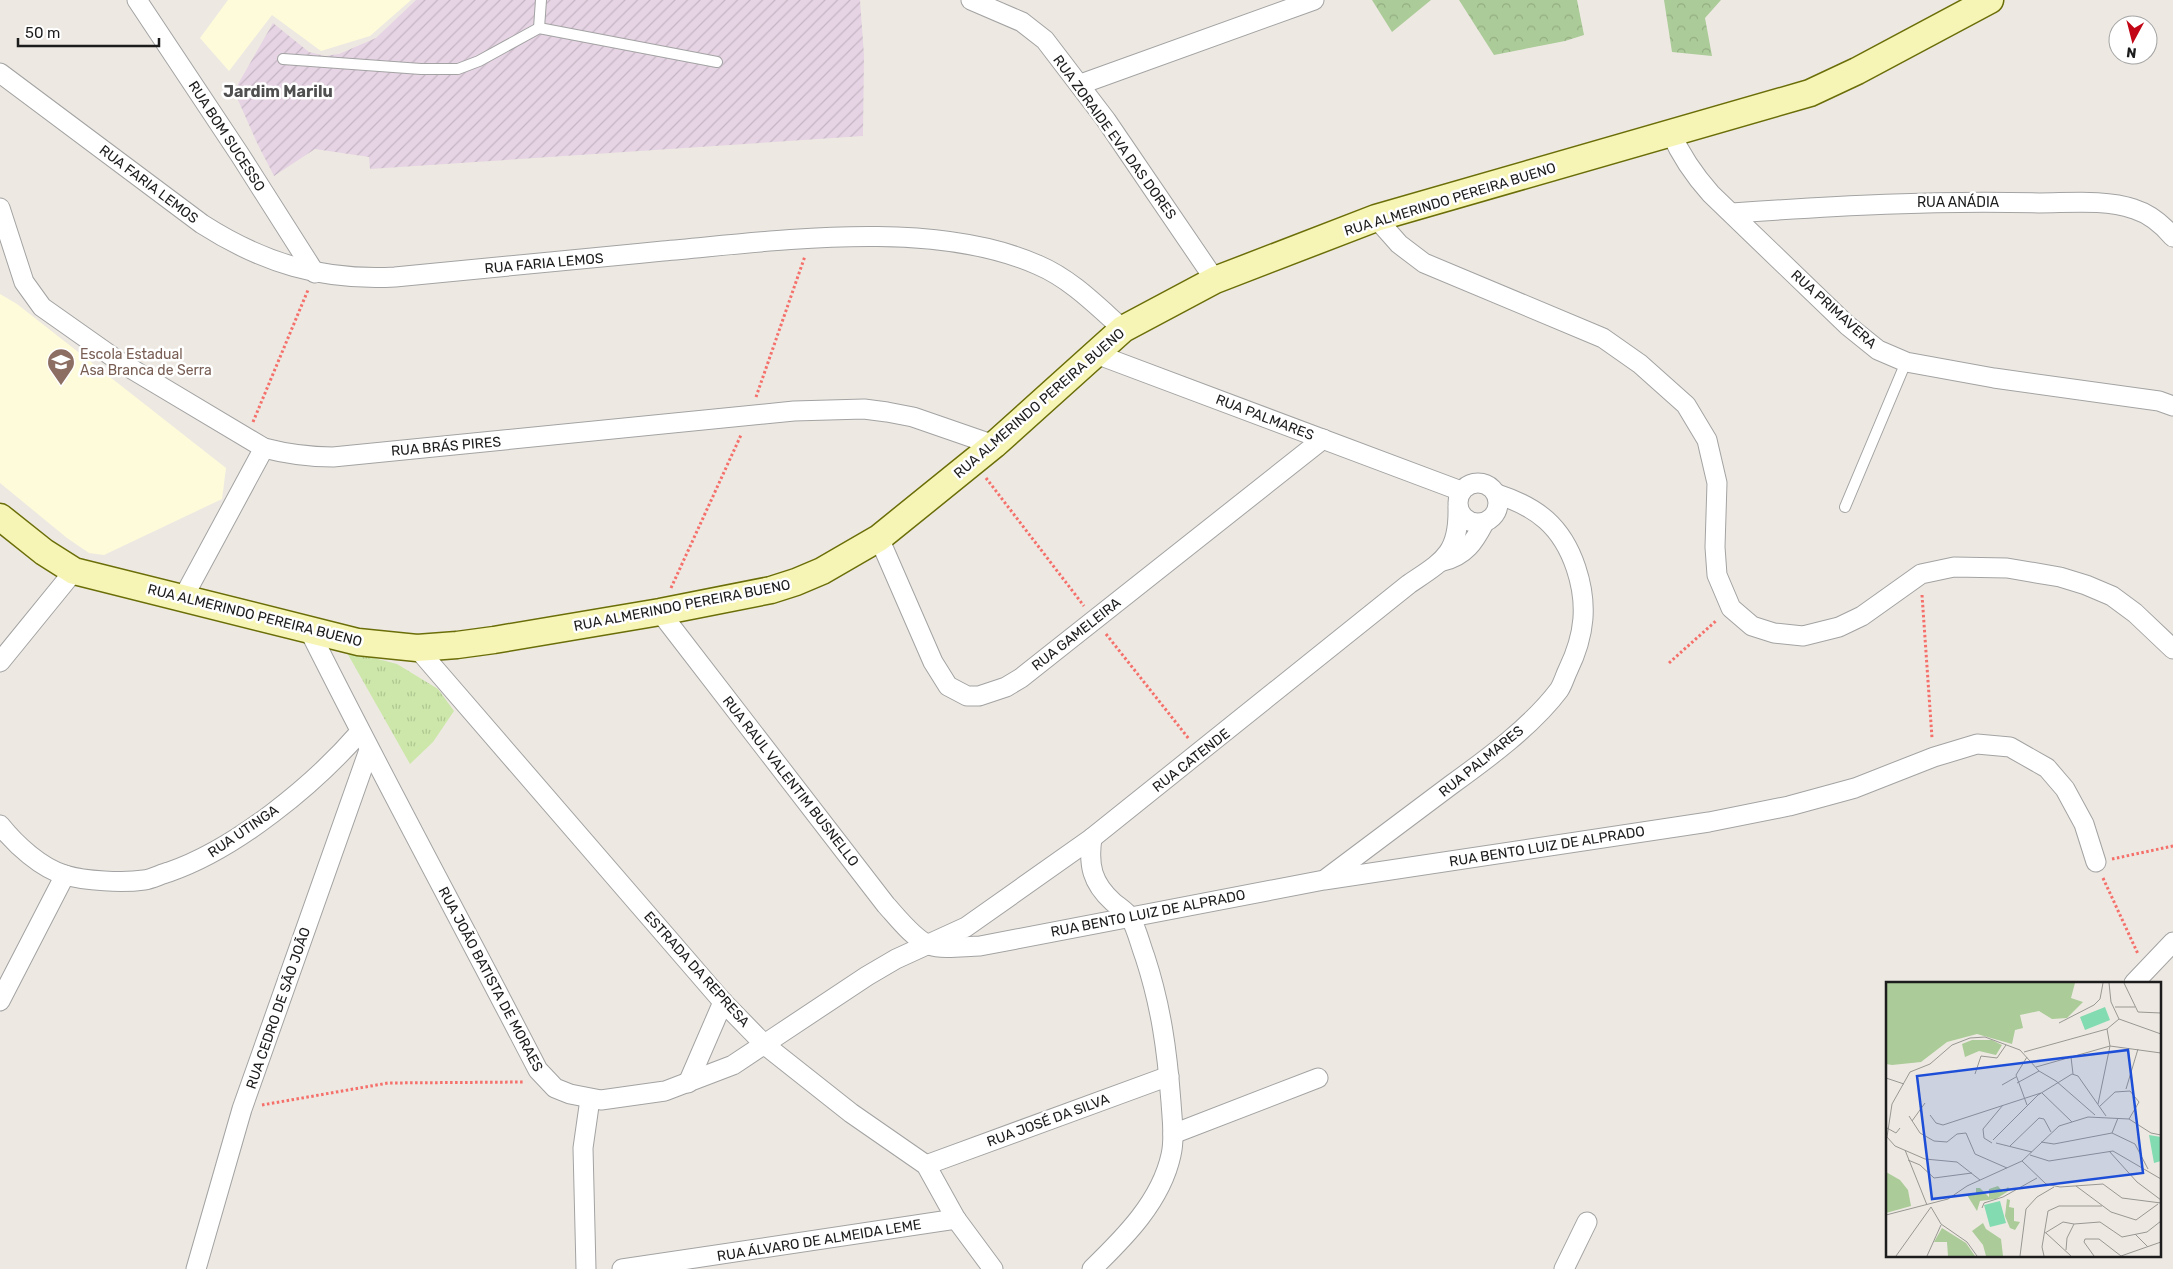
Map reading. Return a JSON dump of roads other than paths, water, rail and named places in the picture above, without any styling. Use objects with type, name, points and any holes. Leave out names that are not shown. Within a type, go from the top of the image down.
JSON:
[{"type":"main road","name":"RUA ALMERINDO PEREIRA BUENO","points":[[0,517],[44,552],[74,571],[358,642],[416,648],[457,646],[494,640],[660,612],[771,590],[822,571],[879,538],[994,446],[1123,329],[1215,280],[1376,218],[1810,92],[1833,83],[1990,0]]},
{"type":"street","name":"RUA BOM SUCESSO","points":[[137,0],[240,155],[315,273]]},
{"type":"street","name":"RUA ZORAIDE EVA DAS DORES","points":[[971,0],[1022,22],[1045,40],[1081,84],[1215,280]]},
{"type":"street","points":[[1081,84],[1314,0]]},
{"type":"street","name":"RUA FARIA LEMOS","points":[[0,73],[228,241],[279,263],[315,273],[374,278],[396,277],[751,243],[879,237],[941,239],[1001,252],[1040,266],[1065,280],[1123,329]]},
{"type":"street","name":"RUA PRIMAVERA","points":[[1671,133],[1680,154],[1696,178],[1710,194],[1847,325],[1878,350],[1906,362],[1994,378],[2159,402],[2173,406]]},
{"type":"street","name":"RUA ANÁDIA","points":[[1732,213],[1870,203],[1965,201],[2108,204],[2134,209],[2162,223],[2173,237]]},
{"type":"street","name":"RUA BRÁS PIRES","points":[[0,208],[24,282],[42,307],[120,362],[264,448],[298,456],[333,457],[794,412],[864,409],[913,417],[994,446]]},
{"type":"street","points":[[1376,218],[1399,244],[1424,263],[1603,338],[1640,364],[1686,405],[1707,440],[1713,459],[1717,483],[1715,547],[1717,575],[1731,608],[1752,626],[1774,633],[1802,636],[1839,627],[1862,616],[1921,574],[1954,567],[2007,568],[2078,582],[2112,596],[2135,613],[2173,649]]},
{"type":"street","name":"RUA PALMARES","points":[[1096,354],[1323,439],[1460,500],[1466,519],[1472,522],[1484,522]]},
{"type":"street","name":"RUA GAMELEIRA","points":[[879,538],[940,676],[948,686],[967,696],[991,694],[1021,678],[1323,439]]},
{"type":"street","points":[[183,598],[264,448]]},
{"type":"street","name":"RUA PALMARES","points":[[1324,880],[1496,752],[1530,722],[1560,689],[1576,655],[1584,623],[1580,581],[1572,556],[1560,535],[1536,511],[1524,504],[1496,494],[1493,488],[1480,482],[1473,483],[1460,500]]},
{"type":"street","points":[[1484,522],[1495,513],[1498,501],[1496,494]]},
{"type":"street","name":"RUA CATENDE","points":[[929,945],[966,927],[1092,838],[1409,584],[1443,561],[1453,546],[1458,526],[1460,500]]},
{"type":"street","name":"RUA CATENDE","points":[[1443,561],[1454,559],[1465,552],[1474,541],[1484,522]]},
{"type":"street","points":[[0,662],[74,571]]},
{"type":"street","name":"RUA RAUL VALENTIM BUSNELLO","points":[[660,612],[886,905],[910,931],[929,945]]},
{"type":"street","name":"RUA JOÃO BATISTA DE MORAES","points":[[309,630],[369,750],[404,813],[538,1070],[547,1082],[555,1088],[590,1099],[627,1098],[665,1091],[733,1066],[867,976],[896,959],[929,945]]},
{"type":"street","name":"ESTRADA DA REPRESA","points":[[416,648],[723,1002],[765,1045],[851,1113],[926,1165],[956,1219],[993,1269]]},
{"type":"street","name":"RUA UTINGA","points":[[0,825],[31,857],[65,875],[110,882],[145,880],[185,866],[221,848],[311,783],[339,757],[360,732]]},
{"type":"street","name":"RUA BENTO LUIZ DE ALPRADO","points":[[929,945],[949,947],[980,946],[1324,880],[1709,822],[1789,806],[1855,788],[1934,757],[1976,744],[2010,747],[2047,768],[2065,789],[2084,824],[2096,862]]},
{"type":"street","name":"RUA CEDRO DE SÃO JOÃO","points":[[196,1269],[242,1109],[369,750]]},
{"type":"street","points":[[1092,838],[1090,854],[1092,871],[1100,889],[1130,916],[1156,992],[1166,1041],[1173,1134],[1171,1155],[1166,1171],[1148,1205],[1124,1238],[1092,1269]]},
{"type":"street","points":[[0,1001],[65,875]]},
{"type":"street","points":[[2140,977],[2173,942]]},
{"type":"street","points":[[688,1082],[723,1002]]},
{"type":"street","name":"RUA JOSÉ DA SILVA","points":[[926,1165],[1169,1076]]},
{"type":"street","points":[[1173,1134],[1318,1078]]},
{"type":"street","points":[[586,1269],[583,1148],[590,1099]]},
{"type":"street","name":"RUA ÁLVARO DE ALMEIDA LEME","points":[[622,1269],[956,1219]]},
{"type":"street","points":[[1564,1269],[1587,1222]]},
{"type":"lane","points":[[539,28],[541,0]]},
{"type":"lane","points":[[283,59],[421,69],[458,69],[479,61],[539,28],[718,62]]},
{"type":"lane","points":[[1845,507],[1906,362]]},
{"type":"place","name":"Escola Estadual Asa Branca de Serra","points":[[61,386]]},
{"type":"district","name":"Jardim Marilu","points":[[278,91]]}]
